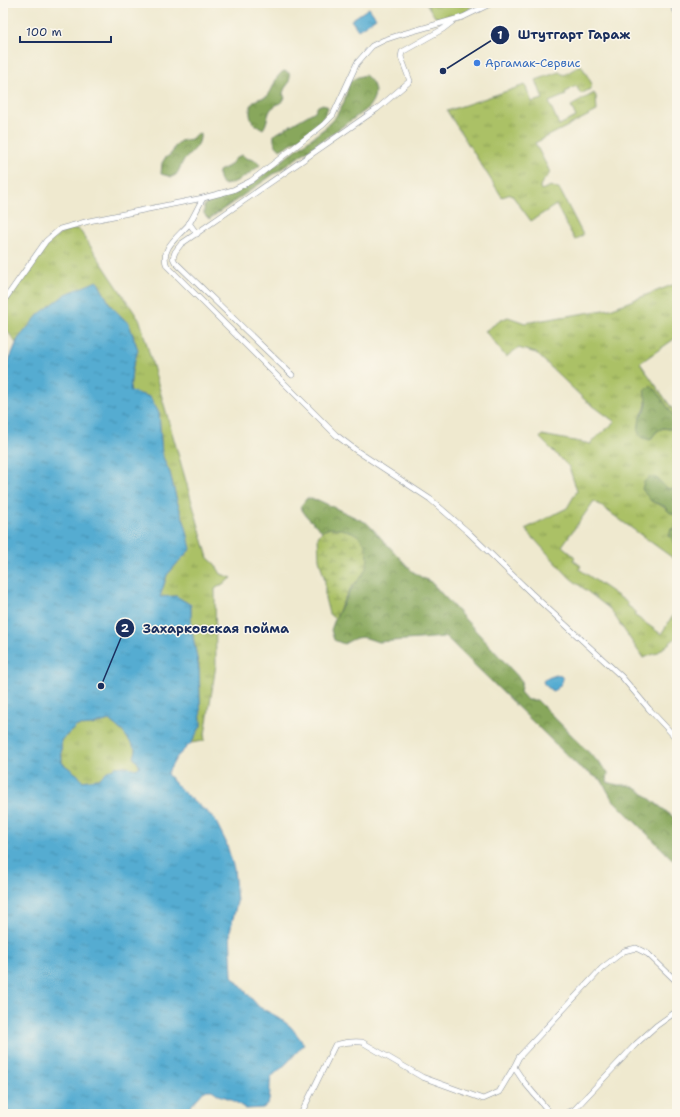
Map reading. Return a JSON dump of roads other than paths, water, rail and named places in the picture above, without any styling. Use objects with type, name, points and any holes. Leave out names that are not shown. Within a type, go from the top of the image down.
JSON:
[{"type":"street","points":[[3,302],[46,241],[60,229],[78,223],[203,198],[233,190],[251,181],[323,125],[333,115],[357,63],[372,46],[399,35],[453,21],[492,3]]},
{"type":"street","points":[[671,3],[677,13]]},
{"type":"street","points":[[292,375],[175,262],[173,258],[175,252],[181,244],[377,110],[410,81],[401,57],[402,52],[453,21]]},
{"type":"street","points":[[203,198],[190,223],[166,251],[165,259],[168,266],[336,435],[357,451],[430,499],[468,532],[531,593],[622,677],[677,739]]},
{"type":"street","points":[[190,223],[197,234]]},
{"type":"street","points":[[301,1114],[335,1045],[351,1041],[362,1042],[422,1077],[483,1099],[499,1092],[519,1057],[597,974],[624,951],[636,948],[648,954],[674,979],[677,980]]},
{"type":"street","points":[[514,1067],[550,1114],[566,1113],[574,1110],[636,1044],[656,1026],[677,1011]]},
{"type":"water","points":[[369,8],[376,18],[358,30],[351,20]]},
{"type":"water","points":[[97,281],[111,306],[129,324],[138,350],[132,369],[130,391],[150,397],[159,413],[162,455],[170,473],[191,549],[167,575],[160,597],[176,596],[191,605],[191,626],[199,669],[201,726],[191,743],[176,758],[167,774],[182,791],[214,818],[226,842],[234,869],[237,902],[230,931],[232,976],[259,1007],[278,1017],[291,1027],[304,1044],[287,1063],[271,1077],[269,1101],[263,1108],[246,1109],[231,1099],[219,1095],[212,1090],[207,1090],[203,1092],[184,1114],[3,1114],[3,375],[18,339],[39,314],[66,294]],"holes":[[[109,720],[123,732],[136,750],[134,758],[140,766],[136,769],[125,766],[115,767],[106,772],[99,779],[82,781],[78,775],[62,763],[61,740],[77,726],[92,725]]]},
{"type":"water","points":[[556,675],[561,676],[563,680],[558,688],[552,691],[544,684],[543,681]]},
{"type":"place","name":"Аргамак-Сервис","points":[[477,63]]},
{"type":"place","name":"Штутгарт Гараж","points":[[443,71]]},
{"type":"place","name":"Захарковская пойма","points":[[101,686]]}]
